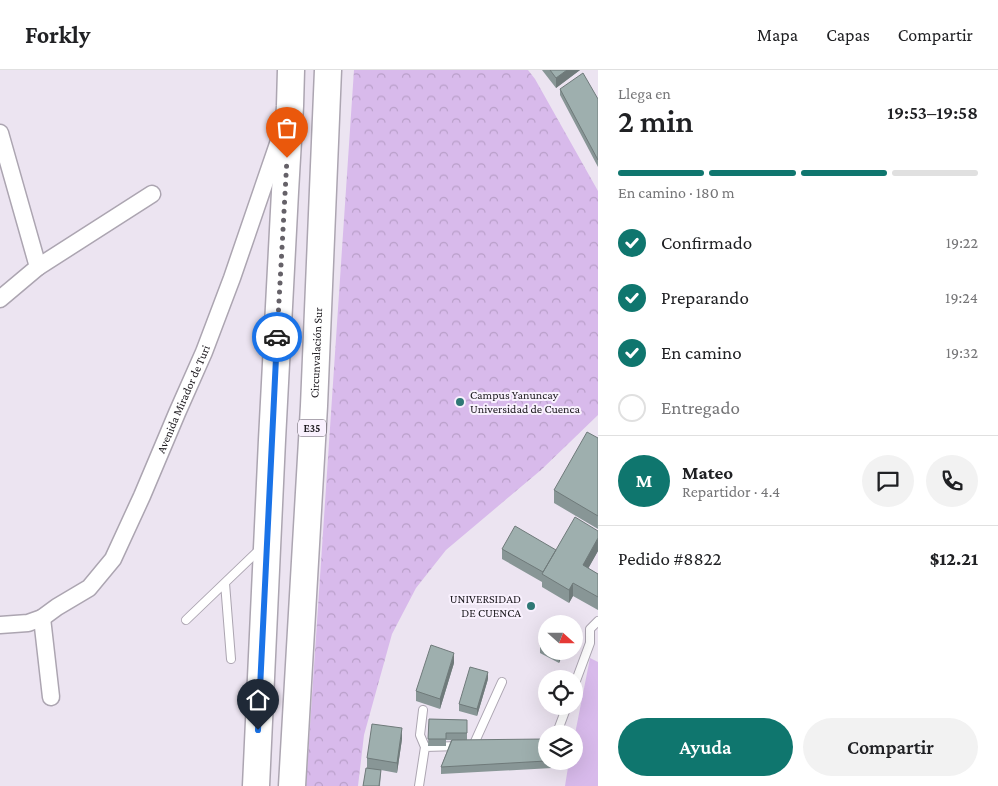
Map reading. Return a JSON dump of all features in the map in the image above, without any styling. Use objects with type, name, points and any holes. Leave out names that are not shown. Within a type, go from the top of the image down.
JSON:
[{"type":"highway","points":[[256,786],[291,70]]},
{"type":"highway","name":"Circunvalación Sur","points":[[292,786],[314,396],[328,70]]},
{"type":"street","name":"Avenida Mirador de Turi","points":[[0,625],[28,623],[42,618],[89,588],[113,559],[155,468],[224,301],[290,106]]},
{"type":"street","points":[[0,132],[38,267]]},
{"type":"street","points":[[0,299],[38,267],[152,194]]},
{"type":"street","points":[[42,618],[51,697]]},
{"type":"lane","points":[[186,620],[267,543]]},
{"type":"lane","points":[[225,583],[231,659]]},
{"type":"lane","points":[[580,670],[590,643],[590,629],[598,621]]},
{"type":"lane","points":[[473,746],[502,682]]},
{"type":"lane","points":[[419,786],[425,747],[420,735],[423,710]]},
{"type":"lane","points":[[425,747],[482,746]]},
{"type":"green space","name":"Campus Yanuncay Universidad de Cuenca","points":[[354,70],[528,70],[535,79],[598,191],[598,415],[541,470],[446,550],[416,588],[392,634],[364,735],[358,786],[306,786]]},
{"type":"green space","points":[[590,658],[598,662],[598,786],[565,786],[568,770],[583,770],[583,725],[577,725],[579,715],[583,715],[583,693]]},
{"type":"building","points":[[550,70],[567,70],[556,78]]},
{"type":"building","points":[[583,73],[598,99],[598,160],[560,89]]},
{"type":"building","points":[[587,432],[598,438],[598,516],[554,490]]},
{"type":"building","points":[[575,517],[598,531],[598,538],[583,565],[598,574],[598,597],[573,583],[569,590],[542,574]]},
{"type":"building","points":[[515,526],[556,550],[543,572],[502,549]]},
{"type":"building","points":[[431,645],[454,653],[440,699],[416,691]]},
{"type":"building","points":[[470,667],[488,672],[477,709],[459,704]]},
{"type":"building","points":[[429,719],[467,720],[467,733],[446,733],[446,739],[428,739]]},
{"type":"building","points":[[372,724],[402,728],[397,763],[367,758]]},
{"type":"building","points":[[538,739],[538,761],[441,767],[452,740]]},
{"type":"building","points":[[366,768],[381,770],[379,786],[363,786]]},
{"type":"way so far","points":[[277,337],[287,158]]},
{"type":"place","name":"Campus Yanuncay Universidad de Cuenca","points":[[460,402]]},
{"type":"place","name":"UNIVERSIDAD DE CUENCA","points":[[531,606]]},
{"type":"route","points":[[258,730],[277,337]]}]
